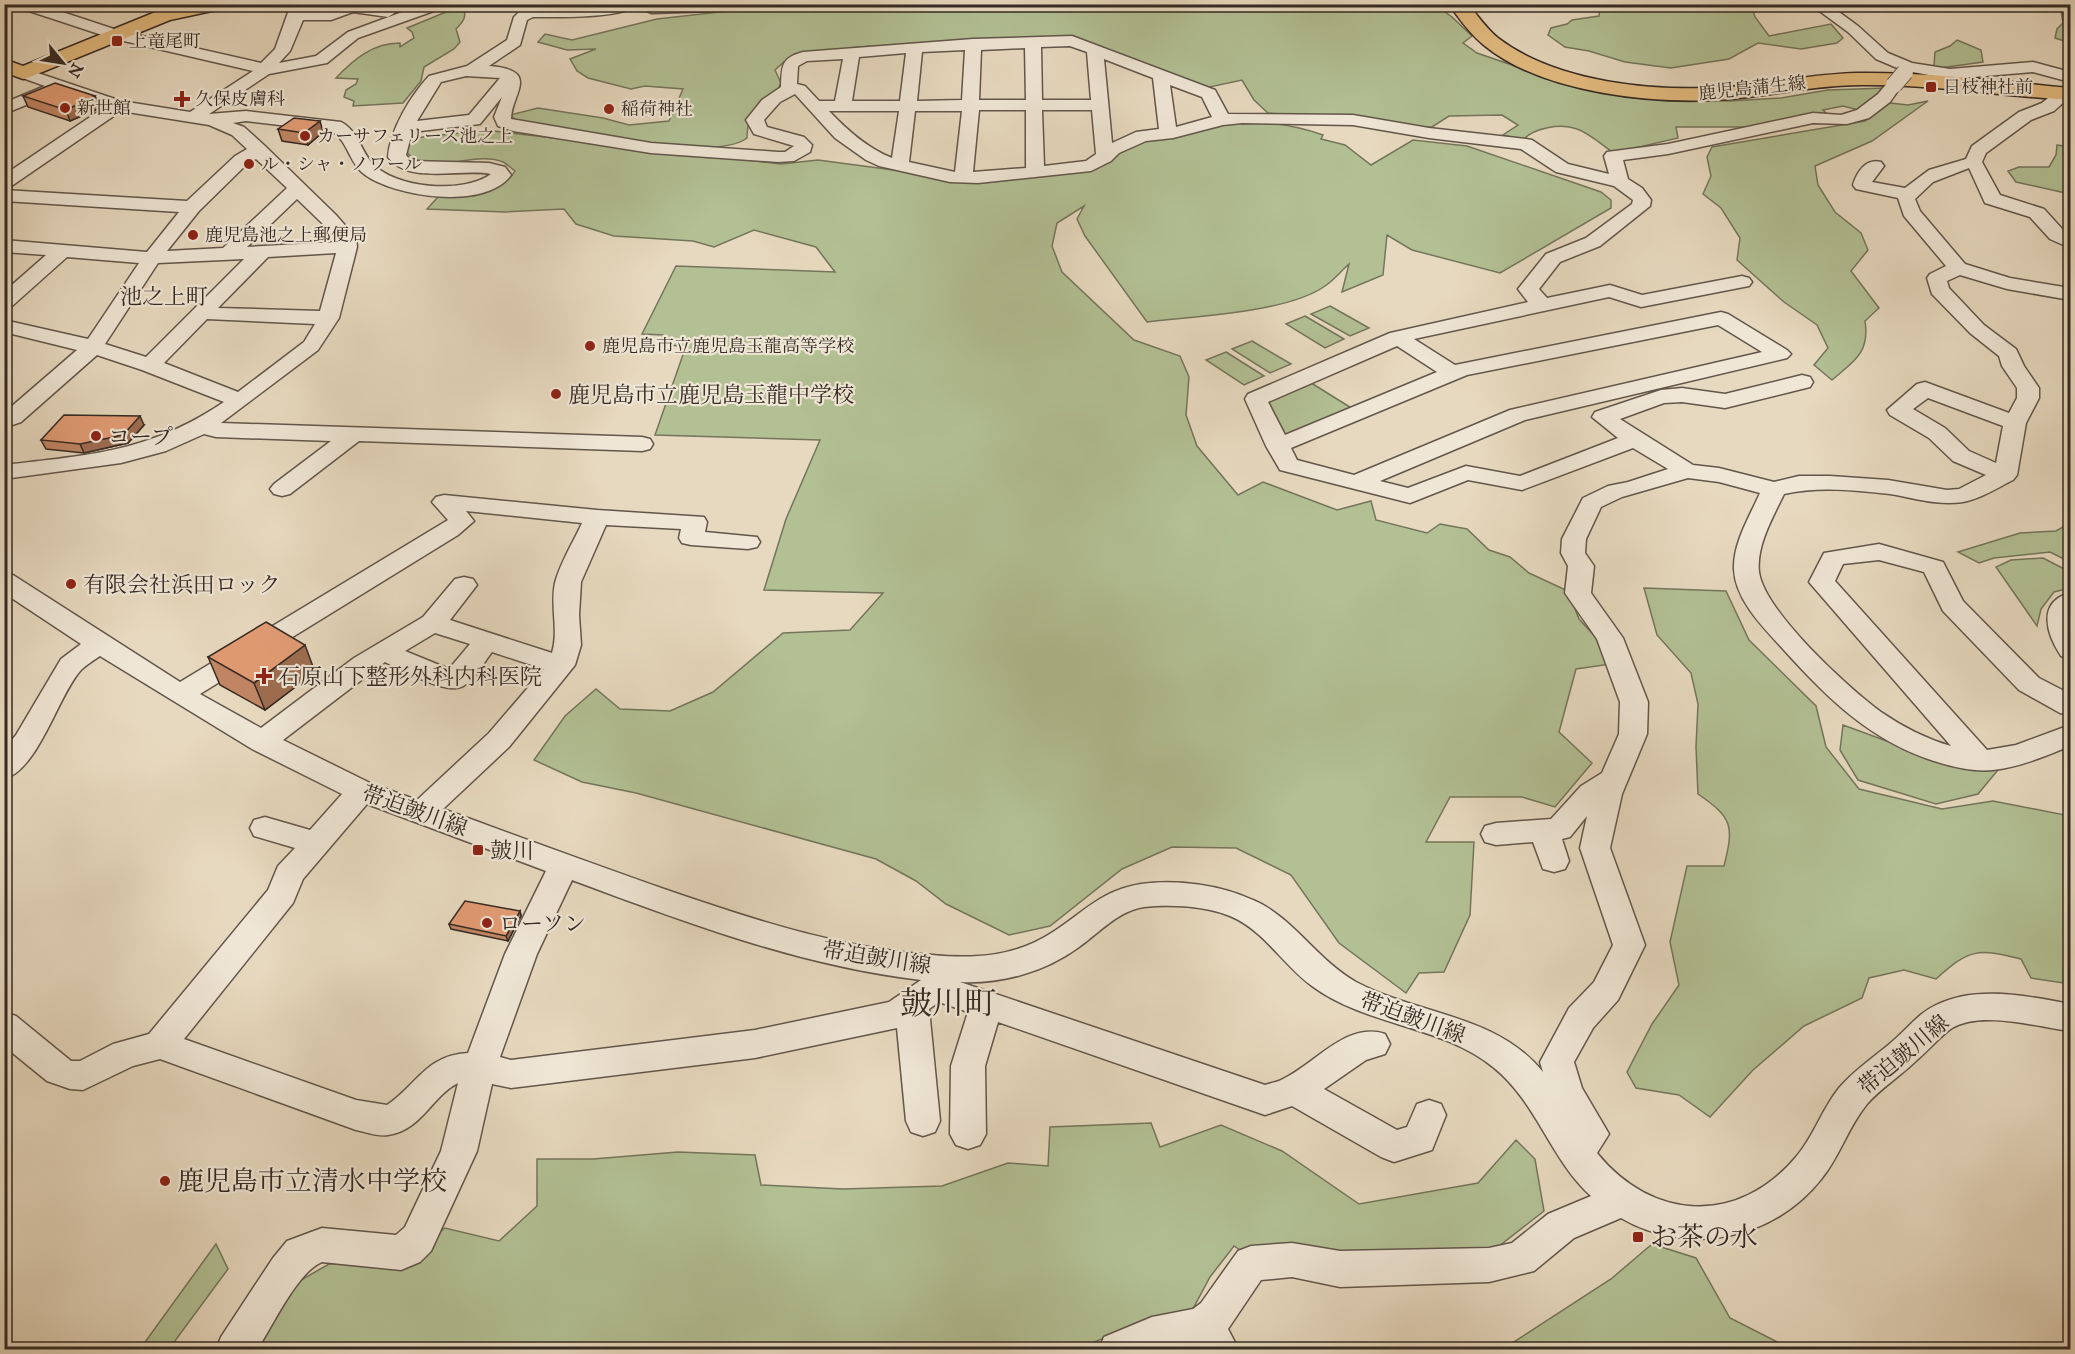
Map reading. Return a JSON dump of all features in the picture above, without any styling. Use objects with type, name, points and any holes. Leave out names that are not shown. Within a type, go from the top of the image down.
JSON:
[{"type":"main road","points":[[11,69],[116,35],[165,15],[220,4]]},
{"type":"main road","name":"鹿児島蒲生線","points":[[1458,4],[1489,40],[1518,58],[1568,77],[1623,88],[1707,94],[1827,80],[1872,78],[2070,94]]},
{"type":"street","points":[[22,4],[116,35],[264,69],[283,68],[321,60],[353,35],[428,6]]},
{"type":"street","points":[[472,70],[514,42],[517,20],[521,15],[530,12],[590,12],[633,4]]},
{"type":"street","points":[[653,4],[652,8],[716,7]]},
{"type":"street","points":[[1817,4],[1853,29],[1902,75],[1950,74],[2033,67],[2052,70],[2070,77]]},
{"type":"street","points":[[193,117],[258,75],[282,51],[298,10],[332,15],[352,7],[388,12]]},
{"type":"street","points":[[1033,41],[1035,171]]},
{"type":"street","points":[[789,89],[790,63],[803,57],[973,44],[1072,41],[1209,94],[1222,120]]},
{"type":"street","points":[[963,178],[973,44]]},
{"type":"street","points":[[900,165],[915,48]]},
{"type":"street","points":[[1095,50],[1104,157]]},
{"type":"street","points":[[843,105],[852,52]]},
{"type":"street","points":[[4,472],[101,459],[157,446],[201,425],[311,346],[322,334],[329,318],[347,247],[346,238],[339,229],[238,131],[213,120],[118,106],[11,69]]},
{"type":"street","points":[[213,120],[246,116],[340,128],[366,167],[384,180],[410,187],[461,192],[495,183],[502,175],[499,171],[489,168],[432,168],[405,165],[397,157],[397,152],[400,139],[434,80],[447,74],[472,70],[498,72],[509,77],[513,87],[502,117],[504,122],[513,126],[651,148],[777,157],[795,154],[804,148],[803,145],[798,141],[759,130],[755,120],[761,109],[789,89],[802,91],[855,146],[885,162],[932,174],[963,178],[1091,166],[1113,149],[1129,141],[1152,134],[1242,118],[1353,120],[1429,133],[1514,142],[1536,149],[1562,168],[1620,182],[1636,192],[1642,200],[1641,206],[1593,242],[1553,258],[1528,289],[1542,305]]},
{"type":"street","points":[[1161,75],[1168,132]]},
{"type":"street","points":[[1620,182],[1613,156],[1733,136],[1813,118],[1840,120],[1863,114],[1884,98],[1902,75]]},
{"type":"street","points":[[407,127],[474,120],[509,77]]},
{"type":"street","points":[[4,109],[60,85]]},
{"type":"street","points":[[1973,162],[1978,150],[2025,116],[2048,107],[2060,97],[2070,94]]},
{"type":"street","points":[[815,106],[1099,105]]},
{"type":"street","points":[[4,183],[118,106]]},
{"type":"street","points":[[4,421],[13,417],[93,347],[152,258],[192,207],[242,160],[259,150]]},
{"type":"street","points":[[1973,162],[1944,169],[1925,179],[1908,194],[1906,199],[1911,212],[1958,268],[2007,284],[2070,294]]},
{"type":"street","points":[[1973,162],[1992,199],[2037,213],[2057,235],[2070,242]]},
{"type":"street","points":[[1875,166],[1865,174],[1862,185],[1908,194]]},
{"type":"street","points":[[228,254],[297,189]]},
{"type":"street","points":[[4,195],[192,207]]},
{"type":"street","points":[[4,246],[152,258],[347,247]]},
{"type":"street","points":[[4,303],[60,252]]},
{"type":"street","points":[[150,365],[261,253]]},
{"type":"street","points":[[1958,268],[1937,278],[1936,284],[1939,290],[1977,329],[2009,353],[2013,366],[2028,388],[2028,398],[2015,423],[2005,475]]},
{"type":"street","points":[[1635,439],[1522,483],[1466,473],[1410,496],[1288,465],[1256,399],[1397,337],[1610,291],[1641,302],[1742,282]]},
{"type":"street","points":[[201,313],[329,318]]},
{"type":"street","points":[[1277,446],[1452,373],[1721,318],[1780,354],[1518,415],[1355,483]]},
{"type":"street","points":[[4,326],[93,347],[150,365],[238,400]]},
{"type":"street","points":[[1397,337],[1452,373]]},
{"type":"street","points":[[1802,382],[1725,401],[1682,395],[1661,397],[1602,417],[1687,471],[1719,475],[1774,489],[1798,483],[1830,483],[1888,487],[1947,497],[1964,495],[2005,475]]},
{"type":"street","points":[[2005,475],[1961,456],[1937,433],[1898,410],[1925,389],[2015,423]]},
{"type":"street","points":[[201,425],[216,430],[642,444]]},
{"type":"street","points":[[282,489],[354,434]]},
{"type":"street","points":[[1575,1153],[1591,1134],[1566,1092],[1557,1062],[1581,1018],[1606,991],[1629,945],[1596,848],[1607,794],[1633,734],[1634,702],[1610,638],[1578,593],[1581,566],[1573,553],[1576,533],[1591,503],[1616,491],[1631,489],[1687,471]]},
{"type":"street","points":[[1774,489],[1748,551],[1747,579],[1767,614],[1803,655],[1865,716],[1903,739],[1929,749],[1980,760],[2009,757],[2070,735]]},
{"type":"street","points":[[182,693],[449,530],[462,520],[444,502],[597,517],[695,522],[690,538],[748,542]]},
{"type":"street","points":[[423,812],[499,740],[562,665],[568,645],[566,615],[568,582],[597,517]]},
{"type":"street","points":[[1980,760],[1822,582],[1833,558],[1879,552],[1934,567],[1952,605],[2029,684],[2070,706]]},
{"type":"street","name":"帯迫皷川線","points":[[4,580],[99,643],[307,767],[362,791],[744,930],[882,962],[930,987],[1028,960],[1070,937],[1112,905],[1125,899],[1167,895],[1230,904],[1257,915],[1323,978],[1365,1002],[1438,1024],[1506,1057],[1527,1079],[1549,1108],[1575,1153],[1594,1179],[1620,1200],[1656,1217],[1675,1222],[1716,1223],[1743,1217],[1799,1181],[1816,1158],[1856,1092],[1886,1069],[1934,1023],[1953,1012],[1977,1009],[2025,1010],[2070,1018]]},
{"type":"street","points":[[262,742],[332,687],[384,651],[432,623],[464,585]]},
{"type":"street","points":[[2070,601],[2063,607],[2058,619],[2062,638],[2070,650]]},
{"type":"street","points":[[432,623],[562,665]]},
{"type":"street","points":[[384,651],[422,669],[454,680],[487,641]]},
{"type":"street","points":[[4,769],[26,742],[70,665],[99,643]]},
{"type":"street","points":[[1496,834],[1559,829],[1591,793],[1613,780]]},
{"type":"street","points":[[160,1045],[282,895],[289,874],[362,791]]},
{"type":"street","points":[[265,828],[317,843]]},
{"type":"street","points":[[1544,830],[1554,861]]},
{"type":"street","points":[[235,1350],[300,1252],[322,1245],[401,1253],[418,1239],[459,1150],[479,1068],[521,954],[564,866]]},
{"type":"street","points":[[4,1026],[59,1071],[70,1075],[83,1076],[125,1054],[160,1045],[356,1115],[389,1120],[404,1112],[434,1079],[452,1069],[479,1068],[511,1074],[755,1044],[898,1014],[930,987]]},
{"type":"street","points":[[930,987],[1265,1100],[1295,1090],[1356,1049],[1373,1044]]},
{"type":"street","points":[[923,1121],[930,987]]},
{"type":"street","points":[[968,1134],[968,1066],[987,1005]]},
{"type":"street","points":[[1295,1090],[1394,1146],[1420,1139],[1429,1115]]},
{"type":"street","points":[[1118,1350],[1152,1336],[1211,1338],[1215,1316],[1251,1263],[1292,1260],[1341,1269],[1489,1265],[1521,1259],[1560,1226],[1620,1200]]},
{"type":"green space","points":[[791,4],[1223,4],[1242,9],[1334,4],[1435,5],[1472,36],[1463,43],[1477,53],[1561,82],[1671,99],[1729,101],[1781,98],[1828,90],[1884,88],[1862,111],[1843,106],[1823,110],[1831,118],[1749,127],[1676,127],[1678,138],[1614,153],[1586,133],[1570,127],[1540,130],[1533,132],[1523,140],[1503,135],[1518,125],[1502,115],[1449,116],[1432,127],[1408,127],[1360,119],[1268,113],[1254,100],[1242,80],[1205,88],[1081,41],[970,41],[858,47],[802,55],[784,62],[775,70],[781,83],[751,116],[747,138],[730,145],[705,148],[674,147],[606,140],[525,127],[510,115],[538,108],[603,118],[629,125],[669,121],[683,89],[645,86],[631,89],[588,78],[577,71],[570,59],[596,49],[567,50],[538,42],[545,34],[572,40],[657,19]]},
{"type":"green space","points":[[463,5],[464,18],[456,29],[460,42],[454,49],[424,67],[421,81],[403,103],[353,106],[354,101],[344,97],[346,90],[356,84],[358,79],[336,78],[357,59],[381,46],[400,43],[400,47],[414,38],[412,32],[407,28]]},
{"type":"green space","points":[[1751,5],[1755,17],[1769,36],[1831,24],[1843,38],[1837,43],[1801,49],[1758,43],[1729,59],[1671,68],[1625,62],[1589,51],[1565,47],[1548,35],[1551,28],[1567,24],[1572,20],[1599,16],[1600,9],[1605,7]]},
{"type":"green space","points":[[2066,5],[2070,5],[2070,43],[2055,38],[2057,29],[2063,23],[2061,10]]},
{"type":"green space","points":[[1957,40],[1981,50],[1983,62],[1940,68],[1934,66],[1935,52],[1950,46]]},
{"type":"green space","points":[[1928,101],[1872,141],[1815,166],[1818,185],[1835,212],[1861,233],[1868,250],[1851,271],[1879,308],[1865,321],[1863,349],[1832,380],[1814,365],[1828,348],[1817,325],[1784,302],[1737,260],[1740,238],[1721,208],[1703,194],[1711,176],[1707,157],[1712,147],[1865,121],[1890,103],[1908,105]]},
{"type":"green space","points":[[1244,121],[1284,125],[1323,135],[1321,139],[1345,145],[1371,165],[1413,140],[1467,146],[1601,192],[1611,200],[1611,208],[1500,273],[1412,250],[1387,235],[1383,275],[1342,292],[1349,264],[1325,286],[1288,302],[1239,312],[1147,322],[1085,236],[1077,219],[1084,206],[1057,223],[1052,246],[1062,272],[1134,340],[1180,356],[1189,377],[1186,415],[1197,446],[1238,495],[1263,482],[1337,510],[1371,501],[1376,520],[1427,533],[1440,524],[1467,529],[1489,550],[1510,557],[1529,573],[1568,591],[1579,619],[1600,642],[1611,664],[1576,669],[1559,732],[1592,763],[1555,807],[1522,797],[1450,797],[1426,842],[1474,842],[1470,915],[1444,972],[1419,973],[1406,993],[1339,943],[1291,875],[1236,848],[1172,847],[1122,869],[1050,926],[1009,935],[946,904],[916,881],[876,859],[636,793],[582,782],[534,760],[565,716],[596,689],[620,709],[670,711],[713,692],[783,633],[850,630],[883,593],[764,590],[786,519],[820,440],[655,435],[686,346],[660,345],[663,335],[642,334],[676,266],[835,272],[816,247],[754,230],[714,247],[693,241],[614,236],[576,224],[564,209],[505,212],[427,209],[438,197],[492,189],[509,179],[515,171],[503,162],[491,159],[425,163],[414,158],[404,149],[415,138],[485,130],[781,164],[818,160],[956,181],[1094,170],[1130,144]]},
{"type":"green space","points":[[2057,145],[2070,147],[2070,194],[2016,182],[2008,171],[2019,167],[2049,167],[2056,155]]},
{"type":"green space","points":[[1330,306],[1369,328],[1350,336],[1311,314]]},
{"type":"green space","points":[[1305,316],[1344,339],[1325,348],[1286,324]]},
{"type":"green space","points":[[1252,341],[1291,364],[1270,373],[1232,349]]},
{"type":"green space","points":[[1226,352],[1264,376],[1244,385],[1206,360]]},
{"type":"green space","points":[[1308,381],[1353,409],[1291,436],[1278,431],[1266,406],[1274,396]]},
{"type":"green space","points":[[2070,523],[2070,562],[2050,552],[1994,558],[1979,563],[1958,552],[2020,533],[2056,531]]},
{"type":"green space","points":[[2043,558],[2070,572],[2070,588],[2054,592],[2041,609],[2037,626],[1996,567],[2011,560]]},
{"type":"green space","points":[[1644,588],[1726,591],[1749,640],[1816,706],[1826,747],[1859,789],[1942,809],[1993,801],[2070,816],[2070,984],[2031,978],[2021,959],[1994,953],[1974,954],[1966,957],[1936,979],[1904,970],[1869,978],[1862,998],[1804,1026],[1753,1070],[1710,1117],[1679,1095],[1636,1088],[1627,1072],[1652,1024],[1679,985],[1670,942],[1687,866],[1724,866],[1729,841],[1728,824],[1724,817],[1710,802],[1698,794],[1696,747],[1698,704],[1691,673],[1657,635]]},
{"type":"green space","points":[[1843,725],[1955,766],[2002,765],[1978,794],[1936,804],[1858,780],[1840,750]]},
{"type":"green space","points":[[1151,1123],[1160,1147],[1221,1125],[1282,1151],[1359,1204],[1478,1183],[1516,1140],[1535,1159],[1544,1211],[1494,1250],[1279,1276],[1234,1246],[1210,1277],[1188,1318],[1144,1322],[1077,1349],[251,1350],[282,1291],[329,1264],[407,1259],[445,1228],[499,1241],[537,1206],[537,1159],[593,1159],[678,1152],[755,1155],[761,1185],[843,1189],[942,1186],[1008,1163],[1048,1166],[1050,1127]]},
{"type":"green space","points":[[216,1244],[228,1269],[169,1349],[140,1349]]},
{"type":"green space","points":[[1652,1244],[1696,1258],[1730,1318],[1791,1349],[1503,1349],[1611,1279]]},
{"type":"building","points":[[55,83],[95,96],[66,110],[23,96]]},
{"type":"building","points":[[294,118],[320,121],[304,133],[278,129]]},
{"type":"building","points":[[64,415],[140,416],[124,434],[114,437],[80,444],[41,440]]},
{"type":"building","points":[[266,622],[305,645],[254,683],[208,657]]},
{"type":"building","name":"ローソン","points":[[465,901],[520,911],[506,936],[449,924]]},
{"type":"place","name":"上竜尾町","points":[[117,41]]},
{"type":"place","name":"日枝神社前","points":[[1931,87]]},
{"type":"place","name":"久保皮膚科","points":[[182,99]]},
{"type":"place","name":"新世館","points":[[65,108]]},
{"type":"place","name":"稲荷神社","points":[[609,109]]},
{"type":"place","name":"カーサフェリース池之上","points":[[305,136]]},
{"type":"place","name":"ル・シャ・ノワール","points":[[249,164]]},
{"type":"place","name":"鹿児島池之上郵便局","points":[[193,235]]},
{"type":"place","name":"鹿児島市立鹿児島玉龍高等学校","points":[[590,346]]},
{"type":"place","name":"鹿児島市立鹿児島玉龍中学校","points":[[556,394]]},
{"type":"place","name":"コープ","points":[[96,436]]},
{"type":"place","name":"有限会社浜田ロック","points":[[71,584]]},
{"type":"place","name":"石原山下整形外科内科医院","points":[[264,676]]},
{"type":"place","name":"皷川","points":[[478,850]]},
{"type":"place","name":"ローソン","points":[[487,923]]},
{"type":"place","name":"鹿児島市立清水中学校","points":[[165,1181]]},
{"type":"place","name":"お茶の水","points":[[1638,1237]]},
{"type":"district","name":"池之上町","points":[[164,296]]},
{"type":"district","name":"皷川町","points":[[948,1003]]}]
